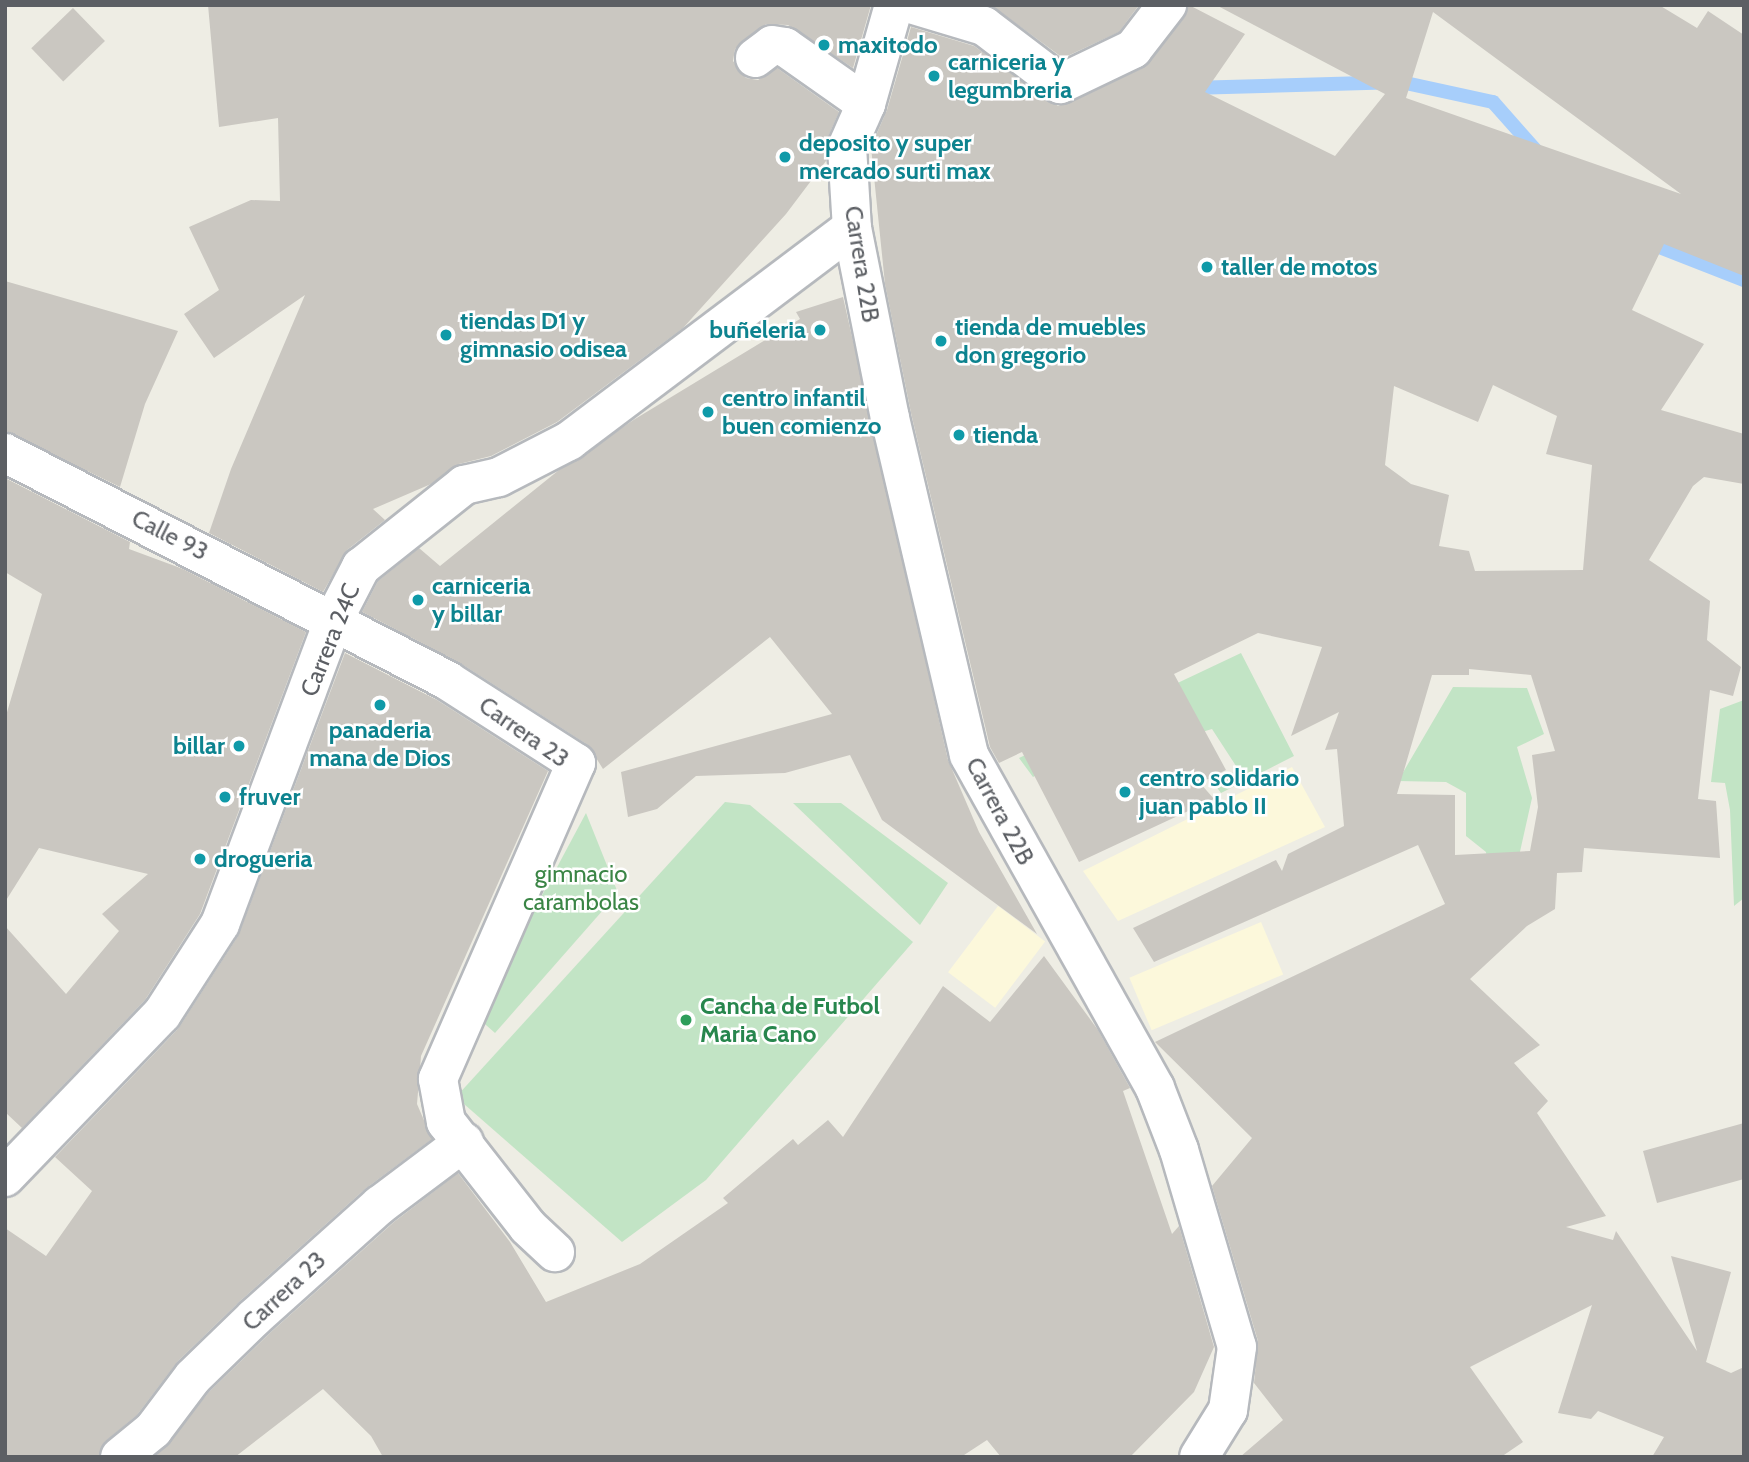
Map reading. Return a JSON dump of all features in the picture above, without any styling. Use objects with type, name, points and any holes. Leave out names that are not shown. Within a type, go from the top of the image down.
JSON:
[{"type":"street","name":"Carrera 22B","points":[[894,5],[866,104],[847,147],[852,228],[890,418],[969,755],[1155,1088],[1179,1150],[1237,1347],[1228,1410],[1199,1457]]},
{"type":"street","points":[[914,5],[984,26],[1060,84],[1133,49],[1167,5]]},
{"type":"street","points":[[755,58],[772,45],[785,47],[866,104]]},
{"type":"street","name":"Carrera 24C","points":[[5,1177],[162,1014],[220,924],[334,619],[361,567],[430,509],[464,485],[499,477],[569,441],[852,228]]},
{"type":"street","name":"Calle 93","points":[[5,453],[334,619]]},
{"type":"street","name":"Carrera 23","points":[[334,619],[448,681],[576,763],[438,1079],[446,1122],[528,1227],[555,1252]]},
{"type":"street","name":"Carrera 23","points":[[120,1457],[153,1430],[192,1377],[255,1317],[380,1205],[464,1142]]},
{"type":"shaded area","points":[[1292,767],[1325,827],[1118,921],[1083,871]]},
{"type":"shaded area","points":[[998,906],[1045,942],[995,1008],[948,972]]},
{"type":"shaded area","points":[[1261,922],[1283,974],[1152,1030],[1129,978]]},
{"type":"green space","points":[[1241,653],[1294,756],[1221,793],[1215,785],[1238,769],[1212,729],[1175,740],[1154,710],[1033,777],[1019,758]]},
{"type":"green space","points":[[1453,687],[1527,688],[1544,734],[1517,747],[1532,798],[1513,883],[1490,886],[1486,852],[1466,836],[1466,793],[1446,782],[1398,781]]},
{"type":"green space","points":[[1744,700],[1744,898],[1734,906],[1730,810],[1725,783],[1711,782],[1720,709]]},
{"type":"green space","name":"Cancha de Futbol Maria Cano","points":[[725,802],[750,805],[913,942],[706,1180],[622,1242],[456,1097]]},
{"type":"green space","points":[[793,803],[841,803],[948,883],[920,925]]},
{"type":"green space","name":"gimnacio carambolas","points":[[586,813],[618,893],[495,1033],[477,1017]]},
{"type":"building","points":[[208,5],[871,5],[853,68],[788,25],[766,24],[735,49],[733,61],[746,78],[758,80],[777,68],[839,112],[827,139],[826,161],[786,214],[683,328],[557,422],[491,456],[459,464],[431,484],[373,509],[385,520],[347,550],[323,592],[209,533],[231,469],[305,295],[214,358],[184,314],[219,290],[189,227],[251,200],[280,201],[278,118],[219,127]]},
{"type":"building","points":[[991,5],[1139,5],[1119,32],[1063,58]]},
{"type":"building","points":[[1189,5],[1245,34],[1205,92],[1335,156],[1385,94],[1216,5],[1659,5],[1697,28],[1708,11],[1744,35],[1744,276],[1664,244],[1632,310],[1704,344],[1661,410],[1744,434],[1744,484],[1704,477],[1693,486],[1649,560],[1710,601],[1707,640],[1741,667],[1733,696],[1710,690],[1698,799],[1716,801],[1720,858],[1584,848],[1582,872],[1557,873],[1555,909],[1527,926],[1470,979],[1540,1045],[1514,1063],[1548,1101],[1537,1113],[1606,1216],[1566,1227],[1613,1240],[1616,1231],[1697,1351],[1671,1256],[1731,1272],[1706,1362],[1731,1373],[1744,1367],[1744,1457],[1652,1457],[1664,1437],[1598,1411],[1591,1419],[1558,1413],[1592,1305],[1470,1367],[1523,1442],[1501,1457],[1240,1457],[1283,1420],[1254,1383],[1258,1341],[1212,1186],[1252,1138],[1155,1042],[1445,904],[1418,845],[1154,962],[1133,928],[1276,860],[1282,871],[1288,854],[1344,826],[1337,749],[1325,750],[1339,712],[1291,736],[1322,647],[1258,633],[1174,674],[1226,770],[1200,783],[1214,799],[1079,862],[1022,752],[999,763],[990,747],[911,413],[885,284],[871,147],[887,110],[911,27],[974,46],[1058,106],[1143,68],[1184,18]],"holes":[[[1433,12],[1524,79],[1681,194],[1406,98]],[[1493,385],[1557,416],[1546,454],[1592,465],[1583,570],[1475,571],[1469,551],[1439,546],[1449,495],[1411,484],[1385,465],[1394,386],[1478,422]],[[1469,669],[1531,675],[1555,751],[1532,755],[1538,807],[1530,851],[1455,855],[1455,795],[1397,794],[1432,675],[1469,675]]]},
{"type":"building","points":[[73,8],[105,41],[63,81],[31,48]]},
{"type":"building","points":[[5,281],[178,331],[145,404],[120,487],[5,431]]},
{"type":"building","points":[[843,297],[948,760],[979,832],[1037,934],[882,820],[850,755],[785,773],[696,776],[657,809],[628,817],[621,772],[832,714],[770,637],[603,769],[588,745],[460,663],[362,612],[378,581],[419,548],[440,566],[559,470],[635,419],[800,319],[796,312]]},
{"type":"building","points":[[5,478],[130,542],[129,549],[183,569],[306,632],[200,914],[145,1000],[22,1128],[5,1112],[5,926],[66,994],[119,931],[102,914],[148,874],[39,848],[5,902],[5,719],[42,594],[5,572]]},
{"type":"building","points":[[345,653],[437,700],[548,771],[421,1056],[417,1104],[432,1139],[365,1189],[240,1301],[178,1361],[137,1415],[106,1441],[99,1457],[5,1457],[5,1228],[46,1256],[92,1191],[55,1157],[178,1029],[238,936]]},
{"type":"building","points":[[1044,956],[1098,1030],[1130,1088],[1123,1091],[1172,1234],[1179,1226],[1214,1347],[1194,1392],[1130,1457],[1001,1457],[987,1440],[961,1457],[383,1457],[371,1436],[323,1389],[235,1457],[155,1457],[209,1392],[270,1333],[394,1222],[458,1173],[510,1242],[546,1302],[640,1264],[728,1203],[723,1198],[793,1139],[798,1145],[828,1120],[843,1137],[943,986],[990,1022]]},
{"type":"building","points":[[1744,1123],[1744,1179],[1657,1203],[1643,1151]]},
{"type":"waterway","points":[[1190,88],[1401,82],[1493,102],[1539,154]]},
{"type":"waterway","points":[[1644,241],[1744,280]]},
{"type":"place","name":"maxitodo","points":[[824,45]]},
{"type":"place","name":"carniceria y legumbreria","points":[[934,76]]},
{"type":"place","name":"deposito y super mercado surti max","points":[[785,157]]},
{"type":"place","name":"taller de motos","points":[[1207,267]]},
{"type":"place","name":"buñeleria","points":[[820,330]]},
{"type":"place","name":"tiendas D1 y gimnasio odisea","points":[[446,335]]},
{"type":"place","name":"tienda de muebles don gregorio","points":[[941,341]]},
{"type":"place","name":"centro infantil buen comienzo","points":[[708,412]]},
{"type":"place","name":"tienda","points":[[959,435]]},
{"type":"place","name":"carniceria y billar","points":[[418,600]]},
{"type":"place","name":"panaderia mana de Dios","points":[[380,705]]},
{"type":"place","name":"billar","points":[[239,746]]},
{"type":"place","name":"centro solidario juan pablo II","points":[[1125,792]]},
{"type":"place","name":"fruver","points":[[225,797]]},
{"type":"place","name":"drogueria","points":[[200,859]]},
{"type":"place","name":"Cancha de Futbol Maria Cano","points":[[686,1020]]}]
